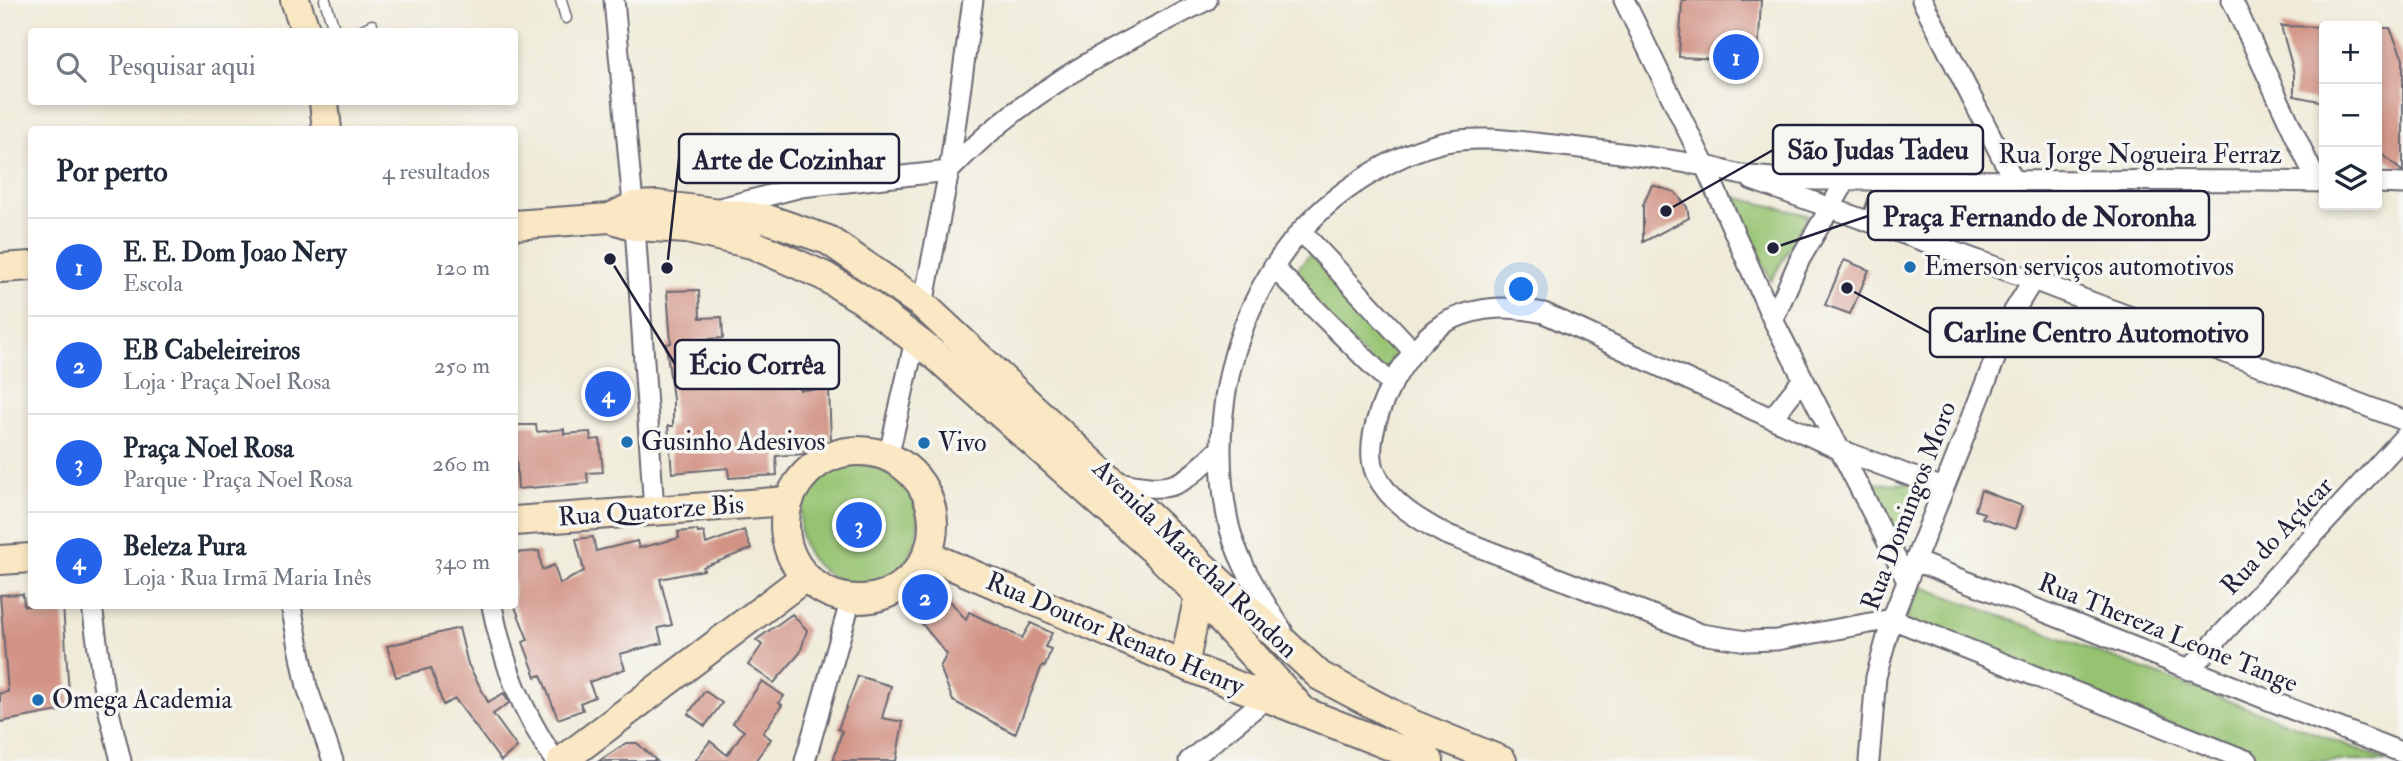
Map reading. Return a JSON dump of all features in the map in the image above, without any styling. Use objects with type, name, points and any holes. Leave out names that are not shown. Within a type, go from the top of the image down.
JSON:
[{"type":"main road","points":[[295,0],[305,28]]},
{"type":"main road","points":[[324,105],[327,126]]},
{"type":"main road","name":"Avenida Marechal Rondon","points":[[627,216],[657,205],[713,210],[767,219],[828,240],[923,305],[1114,481],[1299,659],[1349,694],[1502,761]]},
{"type":"main road","points":[[518,225],[627,216],[720,235],[782,255],[863,300],[915,340],[1155,551],[1199,594],[1304,712]]},
{"type":"main road","points":[[0,268],[28,266]]},
{"type":"main road","points":[[848,452],[869,452],[888,458],[908,470],[923,488],[932,521],[927,555],[914,575],[896,590],[875,598],[851,599],[827,593],[805,577],[790,554],[784,528],[788,501],[798,482],[811,468],[829,457],[848,452]]},
{"type":"main road","name":"Rua Quatorze Bis","points":[[518,522],[788,501]]},
{"type":"main road","name":"Rua Doutor Renato Henry","points":[[927,555],[1184,665],[1429,761]]},
{"type":"main road","points":[[0,560],[28,558]]},
{"type":"main road","points":[[562,761],[805,577]]},
{"type":"main road","points":[[1184,665],[1199,594]]},
{"type":"street","points":[[614,0],[627,216],[654,511]]},
{"type":"street","points":[[923,305],[949,171],[973,0]]},
{"type":"street","points":[[713,210],[801,187],[949,171],[977,142],[1046,87],[1123,43],[1207,0]]},
{"type":"street","points":[[1624,0],[1705,166],[1773,320],[1908,580]]},
{"type":"street","points":[[1922,0],[2014,181]]},
{"type":"street","points":[[2232,0],[2319,178]]},
{"type":"street","name":"Rua Jorge Nogueira Ferraz","points":[[1299,659],[1253,584],[1236,548],[1227,519],[1221,448],[1232,362],[1242,325],[1254,298],[1273,267],[1301,231],[1340,193],[1405,156],[1444,142],[1503,140],[1705,166],[1742,174],[1886,180],[2319,182]]},
{"type":"street","points":[[1742,174],[1773,189],[1872,220],[2403,420]]},
{"type":"street","points":[[1773,320],[1800,259],[1847,179]]},
{"type":"street","points":[[1872,220],[1886,180]]},
{"type":"street","points":[[2382,183],[2403,184]]},
{"type":"street","points":[[1301,231],[1413,352]]},
{"type":"street","points":[[1273,267],[1392,385]]},
{"type":"street","name":"Rua Domingos Moro","points":[[1869,761],[1875,677],[1892,619],[2014,311],[2033,280]]},
{"type":"street","points":[[1943,488],[1838,449],[1544,313],[1520,308],[1495,307],[1447,321],[1413,352],[1392,385],[1373,433],[1370,455],[1385,491],[1401,506],[1443,533],[1701,634],[1747,641],[1777,640],[1892,619],[2248,761]]},
{"type":"street","points":[[888,458],[915,340]]},
{"type":"street","points":[[1772,418],[1803,379]]},
{"type":"street","name":"Rua do Açúcar","points":[[2189,670],[2403,438]]},
{"type":"street","points":[[1114,481],[1147,488],[1177,486],[1221,448]]},
{"type":"street","name":"Rua Thereza Leone Tange","points":[[1915,561],[2403,753]]},
{"type":"street","points":[[805,761],[851,599]]},
{"type":"street","points":[[92,609],[104,691],[121,761]]},
{"type":"street","points":[[292,609],[307,687],[333,761]]},
{"type":"street","points":[[493,609],[500,647],[512,684],[527,718],[555,761]]},
{"type":"street","points":[[1189,761],[1266,698]]},
{"type":"lane","points":[[561,0],[566,18]]},
{"type":"lane","points":[[327,1],[334,28]]},
{"type":"lane","points":[[366,28],[372,25]]},
{"type":"green space","points":[[1731,196],[1808,215],[1771,281]]},
{"type":"green space","points":[[1312,251],[1403,350],[1383,374],[1289,280]]},
{"type":"green space","points":[[859,465],[882,469],[901,482],[914,501],[918,524],[914,547],[901,566],[882,579],[859,583],[836,579],[817,566],[804,547],[800,524],[804,501],[817,482],[836,469]]},
{"type":"green space","points":[[1917,483],[1902,549],[1869,484]]},
{"type":"green space","points":[[1920,586],[2390,761],[2263,761],[1904,623]]},
{"type":"building","points":[[1682,0],[1761,0],[1758,61],[1679,57]]},
{"type":"building","points":[[2281,26],[2319,27],[2319,101],[2294,96],[2294,73]]},
{"type":"building","points":[[2382,28],[2390,28],[2403,59],[2403,172],[2382,154]]},
{"type":"building","points":[[1652,185],[1675,192],[1687,207],[1689,218],[1643,242],[1643,205]]},
{"type":"building","points":[[1844,260],[1869,270],[1850,314],[1825,305]]},
{"type":"building","points":[[699,290],[700,318],[722,317],[723,338],[696,340],[698,371],[735,368],[736,379],[799,377],[800,390],[829,389],[831,441],[803,441],[804,454],[776,456],[777,475],[729,478],[728,468],[672,473],[668,426],[673,426],[673,399],[666,344],[671,343],[667,291]]},
{"type":"building","points":[[593,384],[621,384],[622,409],[594,409]]},
{"type":"building","points":[[518,425],[536,425],[537,432],[564,429],[564,434],[590,432],[591,440],[600,439],[603,472],[587,473],[588,483],[518,489]]},
{"type":"building","points":[[1981,490],[2022,506],[2015,529],[1982,518],[1984,513],[1975,510]]},
{"type":"building","points":[[744,530],[751,549],[703,567],[704,570],[660,579],[672,625],[658,628],[662,643],[620,654],[625,669],[589,682],[595,697],[580,703],[583,710],[558,719],[541,675],[536,677],[523,642],[528,640],[516,609],[518,553],[539,551],[542,570],[554,565],[560,584],[584,571],[576,539],[593,537],[596,551],[637,541],[639,548],[679,538],[678,532],[704,532],[706,544]]},
{"type":"building","points":[[23,594],[24,606],[28,606],[28,609],[63,609],[70,709],[0,722],[0,693],[8,692],[0,595]]},
{"type":"building","points":[[946,596],[966,620],[969,612],[1022,638],[1031,623],[1052,633],[1045,647],[1051,649],[1045,667],[1042,666],[1015,734],[953,701],[940,667],[947,654],[918,619]]},
{"type":"building","points":[[792,614],[807,630],[800,653],[774,683],[748,665],[762,645],[756,640]]},
{"type":"building","points":[[459,628],[468,664],[488,702],[504,693],[509,703],[493,714],[517,747],[501,761],[455,699],[443,705],[431,668],[396,677],[387,646]]},
{"type":"building","points":[[858,676],[891,686],[882,718],[903,722],[896,761],[833,761],[842,731],[838,729]]},
{"type":"building","points":[[762,681],[784,696],[779,703],[782,705],[763,733],[771,739],[755,761],[695,761],[710,741],[727,755],[744,731],[733,723]]},
{"type":"building","points":[[705,691],[722,703],[705,726],[688,714]]},
{"type":"building","points":[[626,743],[637,743],[657,761],[599,761]]},
{"type":"place","name":"E. E. Dom Joao Nery","points":[[1736,57]]},
{"type":"place","name":"São Judas Tadeu","points":[[1666,211]]},
{"type":"place","name":"Praça Fernando de Noronha","points":[[1773,248]]},
{"type":"place","name":"Écio Corrêa","points":[[610,259]]},
{"type":"place","name":"Emerson serviços automotivos","points":[[1910,267]]},
{"type":"place","name":"Arte de Cozinhar","points":[[667,268]]},
{"type":"place","name":"Carline Centro Automotivo","points":[[1847,288]]},
{"type":"place","name":"Beleza Pura","points":[[608,394]]},
{"type":"place","name":"Gusinho Adesivos","points":[[627,442]]},
{"type":"place","name":"Vivo","points":[[924,443]]},
{"type":"place","name":"Praça Noel Rosa","points":[[859,525]]},
{"type":"place","name":"EB Cabeleireiros","points":[[925,597]]},
{"type":"place","name":"Omega Academia","points":[[38,700]]}]
